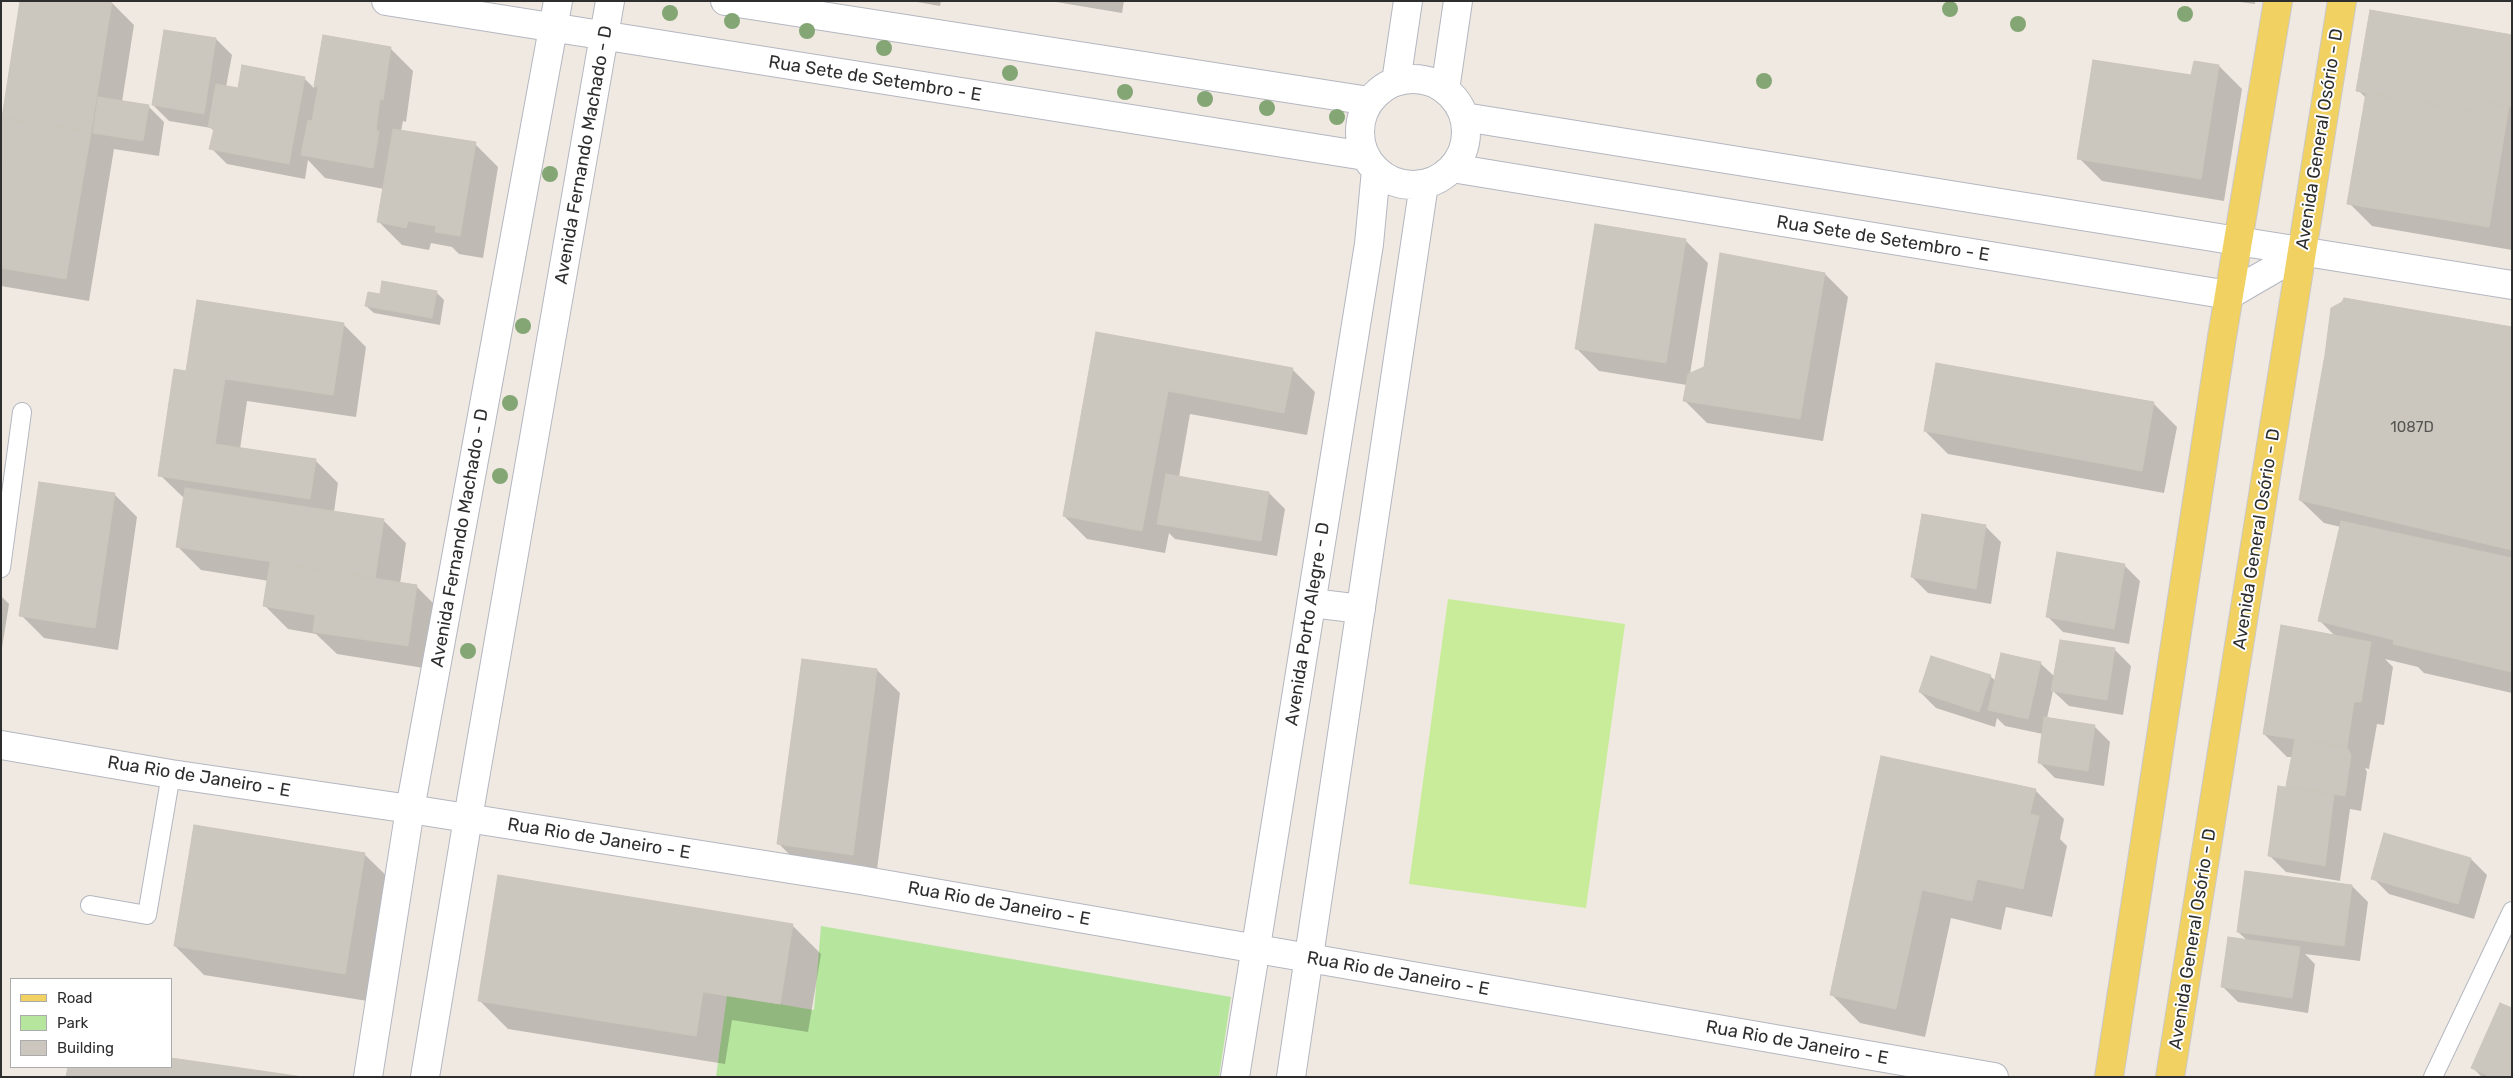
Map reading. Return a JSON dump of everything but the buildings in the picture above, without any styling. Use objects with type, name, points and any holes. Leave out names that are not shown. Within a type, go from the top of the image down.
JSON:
[{"type":"main road","points":[[2109,1077],[2229,295],[2278,1]]},
{"type":"main road","name":"Avenida General Osório - D","points":[[2170,1077],[2342,1]]},
{"type":"street","name":"Rua Sete de Setembro - E","points":[[386,1],[1370,163]]},
{"type":"street","name":"Avenida Fernando Machado - D","points":[[368,1077],[410,809],[558,1]]},
{"type":"street","name":"Avenida Fernando Machado - D","points":[[425,1077],[468,818],[610,1]]},
{"type":"street","points":[[725,1],[1369,101]]},
{"type":"street","points":[[1396,82],[1408,1]]},
{"type":"street","points":[[1445,90],[1458,1]]},
{"type":"street","points":[[1413,79],[1430,82],[1445,90],[1457,102],[1464,117],[1466,135],[1462,153],[1452,168],[1440,178],[1424,184],[1398,184],[1370,163],[1360,142],[1362,114],[1369,101],[1381,89],[1396,82],[1413,79]]},
{"type":"street","points":[[1464,117],[2512,285]]},
{"type":"street","name":"Avenida Porto Alegre - D","points":[[1235,1077],[1369,244],[1370,163]]},
{"type":"street","name":"Rua Sete de Setembro - E","points":[[1452,168],[2229,295]]},
{"type":"street","points":[[1291,1077],[1424,184]]},
{"type":"street","points":[[2229,295],[2303,252]]},
{"type":"street","points":[[1312,602],[1361,609]]},
{"type":"street","name":"Rua Rio de Janeiro - E","points":[[1,745],[171,774],[410,809],[860,880],[1994,1077]]},
{"type":"lane","points":[[1,568],[22,412]]},
{"type":"lane","points":[[90,905],[147,915],[171,774]]},
{"type":"lane","points":[[2433,1077],[2512,911]]},
{"type":"green space","points":[[1448,599],[1625,624],[1586,908],[1409,884]]},
{"type":"green space","points":[[821,926],[1231,997],[1219,1077],[716,1077],[727,995],[814,1010]]}]
